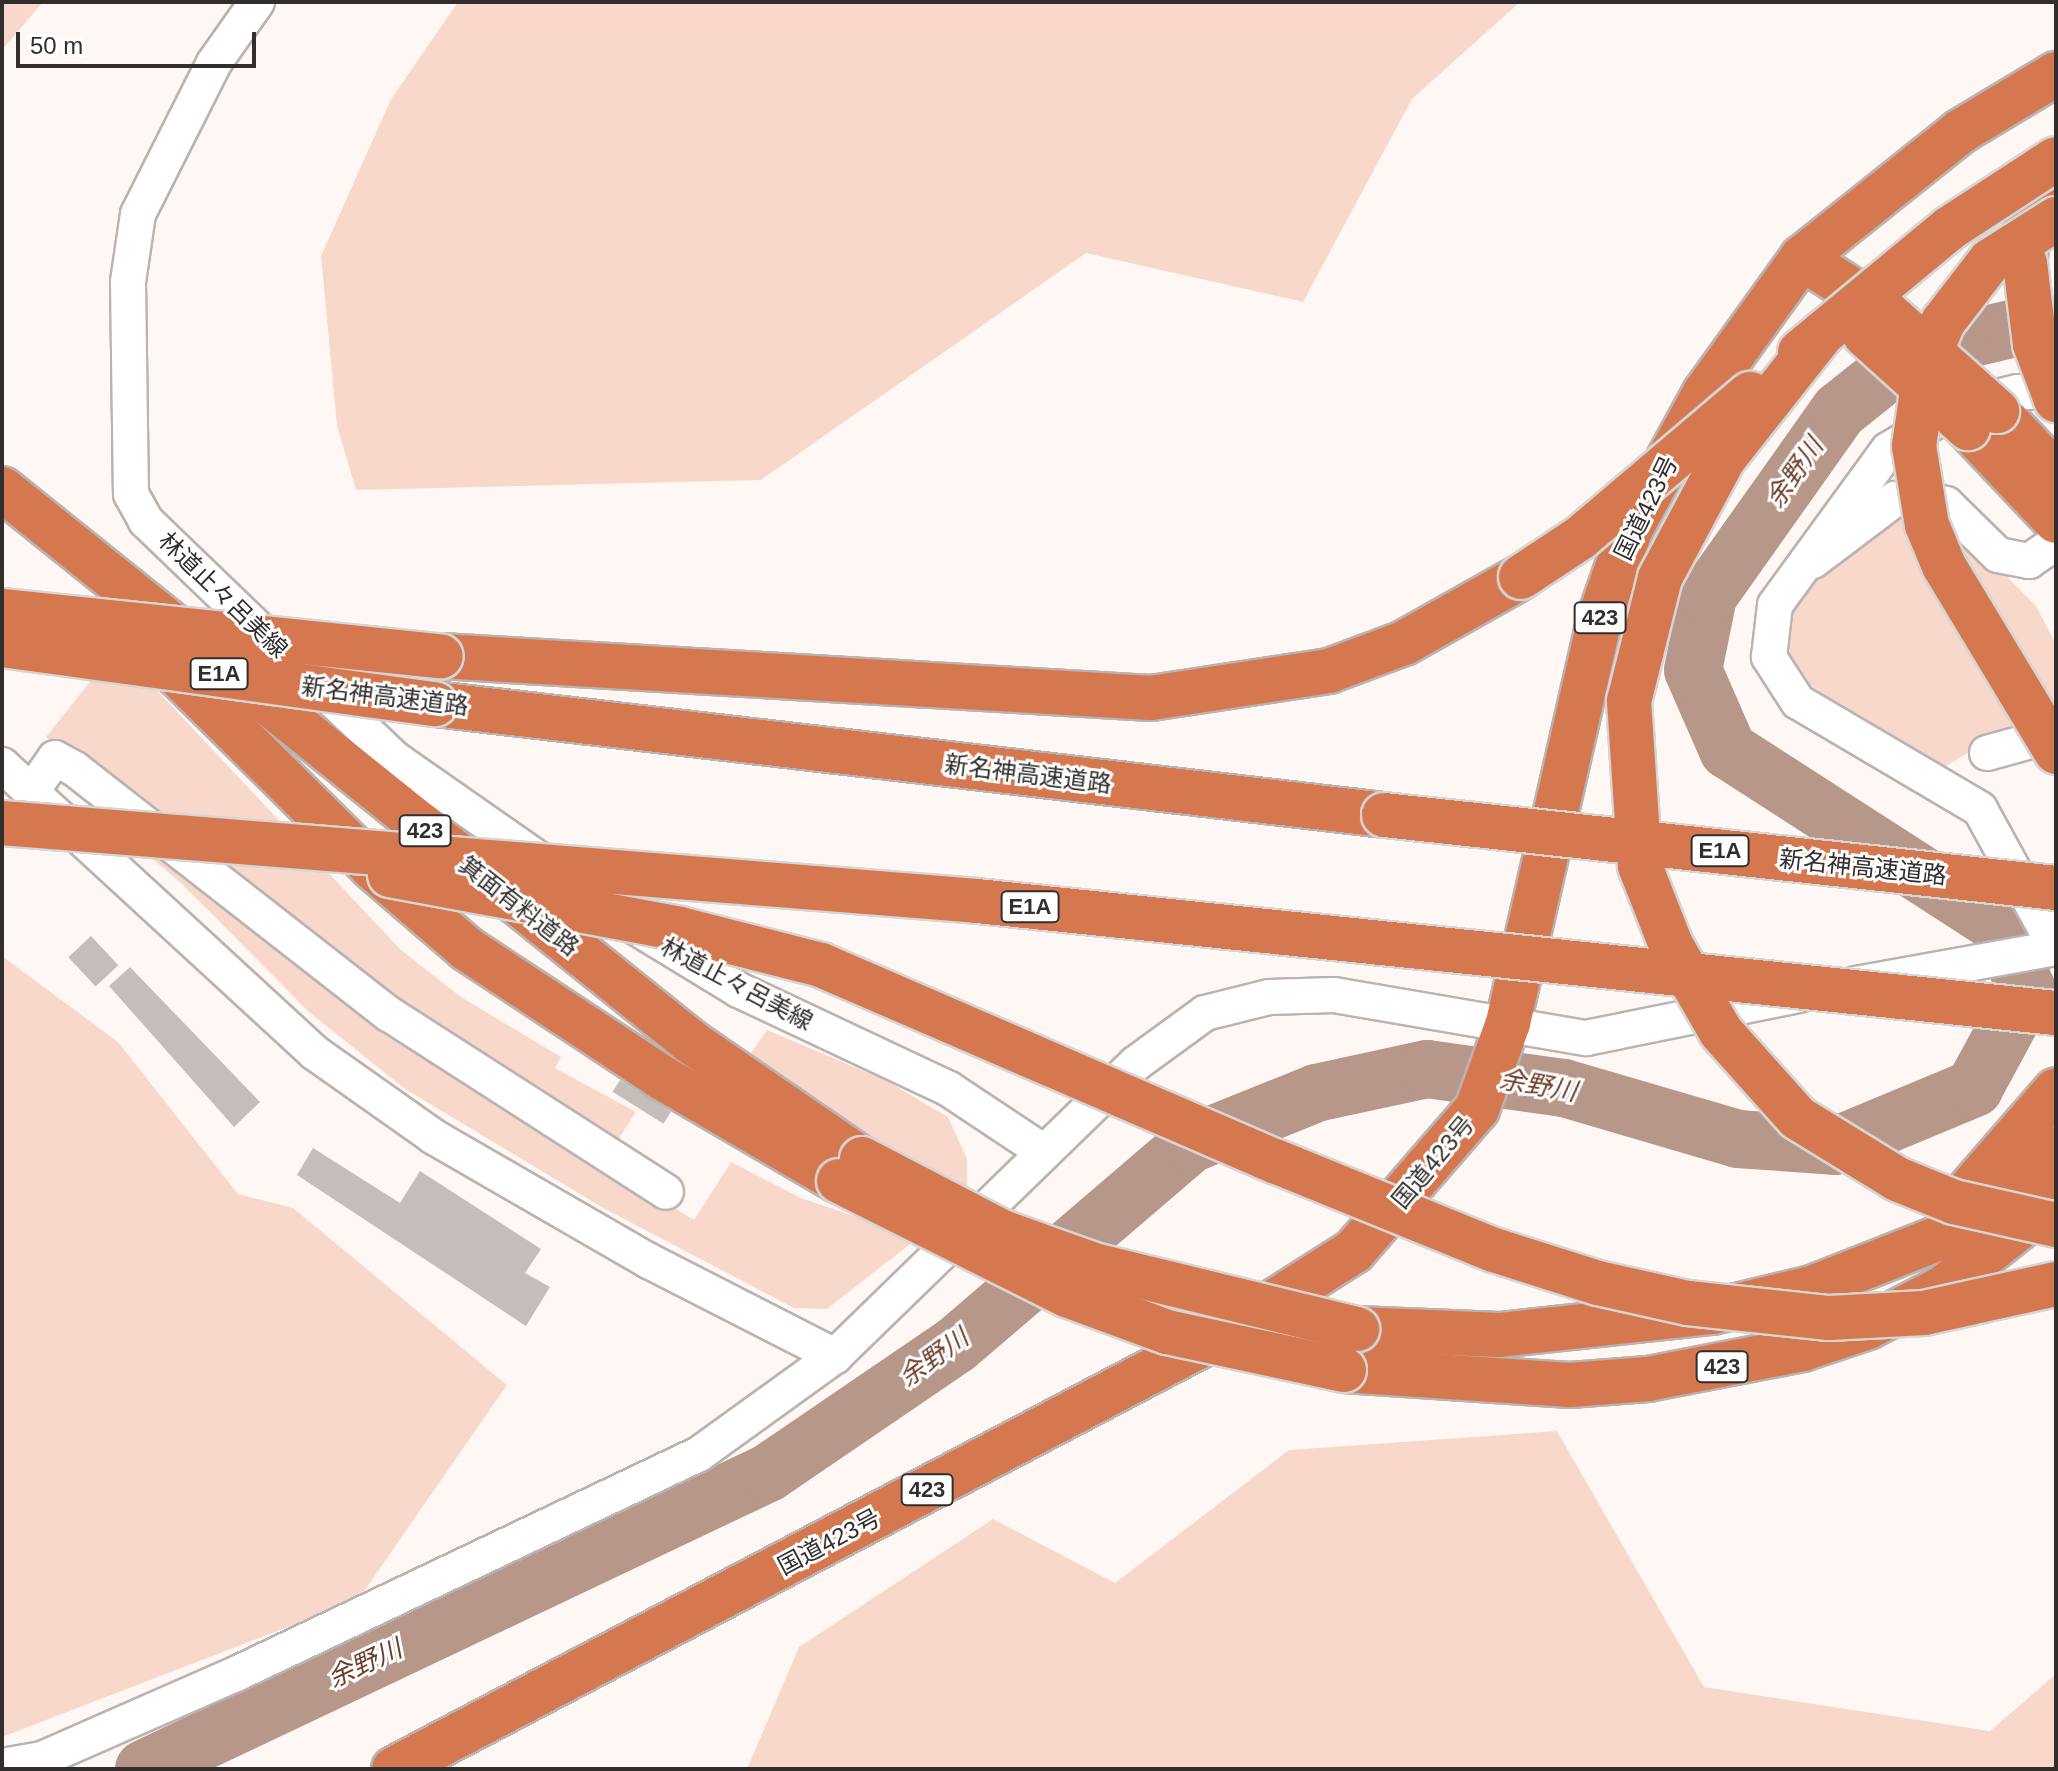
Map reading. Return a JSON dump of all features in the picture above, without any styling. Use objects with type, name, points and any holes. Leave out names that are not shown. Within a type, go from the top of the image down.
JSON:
[{"type":"highway","name":"国道423号","points":[[394,1769],[1228,1331],[1354,1251],[1430,1169],[1477,1109],[1508,1023],[1566,750],[1631,528],[1734,346],[1802,258],[1961,131],[2056,74]]},
{"type":"highway","points":[[2,611],[441,656],[1151,698],[1329,671],[1404,643],[1521,577],[1580,538],[1950,228],[2056,159]]},
{"type":"highway","points":[[2056,175],[2037,198],[2025,263],[2035,344],[2056,400]]},
{"type":"highway","points":[[2056,219],[1990,261],[1943,322],[1926,364],[1914,446],[1927,525],[1944,566],[2056,752]]},
{"type":"highway","points":[[1802,258],[1982,419],[2056,474]]},
{"type":"highway","points":[[1822,334],[1724,458],[1660,578],[1629,701],[1640,866],[1671,945],[1721,1032],[1798,1118],[1897,1179],[1954,1202],[2056,1225]]},
{"type":"highway","points":[[1982,419],[2052,535]]},
{"type":"highway","name":"箕面有料道路","points":[[2,489],[850,1169]]},
{"type":"highway","name":"423","points":[[2,520],[102,602],[372,867],[467,949],[661,1077],[850,1169],[1002,1232],[1094,1265],[1357,1329],[1499,1335],[1712,1312],[1812,1288],[1944,1236],[2002,1200],[2056,1149]]},
{"type":"highway","name":"新名神高速道路","points":[[2,645],[435,704],[1384,815],[2056,888]]},
{"type":"highway","name":"E1A","points":[[2,823],[977,901],[2056,1013]]},
{"type":"highway","points":[[225,840],[680,929],[821,965],[1277,1162],[1494,1250],[1598,1283],[1688,1303],[1829,1318],[1924,1313],[2056,1284]]},
{"type":"highway","points":[[1812,1288],[1924,1227],[1969,1192],[2056,1090]]},
{"type":"highway","name":"423","points":[[850,1169],[1067,1295],[1167,1332],[1344,1370],[1570,1385],[1648,1379],[1802,1349],[1868,1327],[1943,1288],[2056,1198]]},
{"type":"street","name":"林道止々呂美線","points":[[257,2],[214,63],[138,214],[128,282],[131,494],[146,521],[407,768],[657,942],[739,990],[949,1089],[1044,1152]]},
{"type":"street","points":[[2,1766],[34,1764],[463,1571],[699,1454],[835,1356],[1135,1064],[1205,1013],[1269,997],[1334,995],[1586,1038],[1984,958],[2051,948],[1980,809],[1798,702],[1769,657],[1775,605],[1888,450],[1960,406],[2018,392],[2056,392]]},
{"type":"street","points":[[1802,566],[1836,549],[1895,499],[1916,497],[1946,504],[1998,555],[2029,561],[2052,535]]},
{"type":"street","points":[[1987,753],[2056,734]]},
{"type":"street","points":[[666,1192],[389,1014],[75,769],[55,758],[17,777],[315,1053],[422,1129],[649,1261],[835,1356]]},
{"type":"shaded area","points":[[2,2],[43,2],[2,50]]},
{"type":"shaded area","points":[[458,2],[1520,2],[1412,99],[1303,302],[1086,253],[761,480],[356,490],[337,426],[321,256],[391,99]]},
{"type":"shaded area","points":[[1895,504],[1982,551],[2036,606],[2056,644],[2056,715],[2019,722],[1938,771],[1789,671],[1779,616]]},
{"type":"shaded area","points":[[117,648],[401,950],[461,997],[561,1057],[555,1068],[636,1112],[612,1149],[249,896],[46,737]]},
{"type":"shaded area","points":[[65,775],[578,1149],[694,1220],[731,1162],[801,1198],[871,1222],[886,1215],[746,1060],[767,1030],[885,1080],[948,1117],[967,1159],[967,1185],[937,1223],[827,1309],[794,1308],[605,1209],[405,1089],[309,1012],[182,884],[54,776]]},
{"type":"shaded area","points":[[2,956],[118,1042],[238,1194],[293,1208],[507,1385],[358,1600],[2,1737]]},
{"type":"shaded area","points":[[1557,1431],[1704,1687],[1990,1731],[2056,1674],[2056,1769],[747,1769],[799,1647],[993,1519],[1115,1583],[1289,1450]]},
{"type":"building","points":[[91,936],[118,965],[96,986],[68,957]]},
{"type":"building","points":[[130,967],[260,1102],[234,1127],[109,986]]},
{"type":"building","points":[[620,1080],[671,1112],[663,1124],[613,1092]]},
{"type":"building","points":[[313,1148],[400,1203],[420,1171],[541,1249],[525,1273],[550,1287],[526,1326],[297,1175]]},
{"type":"waterway","name":"余野川","points":[[144,1769],[768,1473],[957,1344],[1190,1144],[1316,1093],[1427,1069],[1564,1088],[1738,1139],[1835,1146],[1974,1088],[2027,990],[1998,924],[1728,750],[1693,670],[1708,596],[1839,411],[1913,352],[2015,328],[2056,333]]}]
